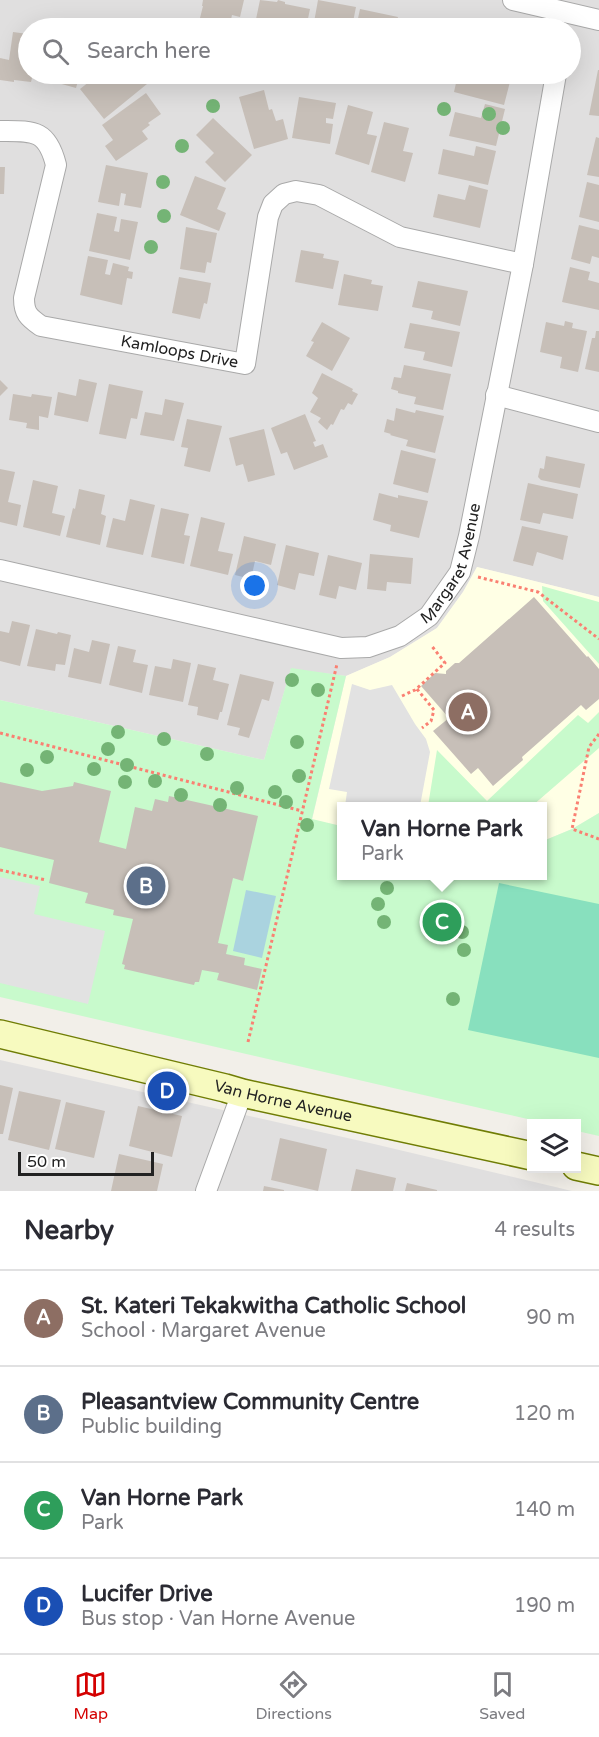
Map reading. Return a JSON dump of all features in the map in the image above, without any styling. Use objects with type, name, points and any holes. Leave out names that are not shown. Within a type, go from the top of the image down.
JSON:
[{"type":"street","points":[[513,0],[599,20]]},
{"type":"street","name":"Margaret Avenue","points":[[0,570],[341,648],[368,647],[400,636],[429,616],[460,572],[469,536],[523,264],[554,84]]},
{"type":"street","name":"Kamloops Drive","points":[[0,131],[23,131],[42,136],[52,148],[56,165],[24,298],[24,309],[31,319],[41,326],[245,364],[268,217],[273,204],[284,194],[296,191],[319,195],[400,237],[523,264]]},
{"type":"street","points":[[496,395],[599,422]]},
{"type":"street","name":"Van Horne Avenue","points":[[0,1034],[242,1093],[527,1155]]},
{"type":"street","points":[[206,1191],[242,1093]]},
{"type":"street","points":[[581,1167],[599,1171]]},
{"type":"path","points":[[460,572],[538,592],[599,639]]},
{"type":"path","points":[[402,696],[417,689],[445,663],[431,645]]},
{"type":"path","points":[[248,1042],[341,648]]},
{"type":"path","points":[[417,689],[434,710],[431,721],[422,728]]},
{"type":"path","points":[[0,734],[302,811]]},
{"type":"path","points":[[599,734],[589,747],[572,829],[599,839]]},
{"type":"path","points":[[0,870],[46,880]]},
{"type":"shaded area","points":[[0,0],[599,0],[599,597],[477,567],[463,592],[437,628],[390,657],[346,676],[291,669],[264,760],[0,700]]},
{"type":"shaded area","points":[[477,567],[599,597],[599,813],[572,829],[547,839],[547,802],[337,802],[337,825],[312,820],[346,676],[390,657],[437,628],[463,592]]},
{"type":"shaded area","points":[[352,684],[370,690],[392,685],[426,739],[430,752],[421,802],[346,802],[347,792],[329,789]]},
{"type":"shaded area","points":[[0,877],[40,886],[34,914],[105,931],[88,1004],[0,983]]},
{"type":"shaded area","points":[[0,1060],[374,1144],[572,1191],[0,1191]]},
{"type":"green space","points":[[542,586],[599,602],[599,664],[543,601]]},
{"type":"green space","points":[[291,668],[346,676],[312,819],[337,825],[337,880],[547,880],[547,839],[572,829],[599,813],[599,1136],[581,1132],[581,1119],[528,1119],[0,997],[0,700],[264,760]]},
{"type":"green space","points":[[599,712],[599,748],[537,802],[429,802],[437,750],[487,801],[578,715],[588,723]]},
{"type":"green space","points":[[499,883],[599,904],[599,1058],[468,1030]]},
{"type":"water","points":[[246,890],[276,896],[262,958],[233,951]]},
{"type":"building","points":[[203,0],[244,0],[240,17],[232,15],[231,18],[200,18]]},
{"type":"building","points":[[260,0],[277,2],[278,0],[285,4],[310,9],[308,18],[256,18]]},
{"type":"building","points":[[318,0],[356,7],[354,18],[315,18]]},
{"type":"building","points":[[360,9],[398,17],[398,18],[358,18]]},
{"type":"building","points":[[13,32],[18,33],[18,80],[14,80],[14,82],[0,80],[0,58],[9,60]]},
{"type":"building","points":[[599,70],[599,116],[589,115]]},
{"type":"building","points":[[62,84],[77,84],[76,88]]},
{"type":"building","points":[[86,84],[147,84],[104,119],[80,89]]},
{"type":"building","points":[[456,84],[509,84],[504,105],[454,92]]},
{"type":"building","points":[[264,90],[269,110],[272,109],[276,121],[283,119],[288,139],[254,149],[239,97]]},
{"type":"building","points":[[146,93],[161,114],[148,123],[150,125],[142,131],[148,139],[116,161],[105,146],[113,140],[102,125]]},
{"type":"building","points":[[299,97],[336,103],[333,119],[326,118],[326,123],[333,124],[330,144],[292,138]]},
{"type":"building","points":[[485,104],[505,109],[496,146],[449,136],[455,112],[481,118]]},
{"type":"building","points":[[348,105],[373,112],[367,134],[377,136],[369,165],[335,154]]},
{"type":"building","points":[[213,118],[252,155],[225,182],[205,162],[214,153],[196,135]]},
{"type":"building","points":[[384,122],[409,128],[403,151],[413,153],[405,182],[371,172]]},
{"type":"building","points":[[596,137],[599,138],[599,177],[587,175]]},
{"type":"building","points":[[476,146],[496,151],[488,185],[438,174],[443,149],[474,156]]},
{"type":"building","points":[[106,165],[148,173],[141,208],[124,205],[126,194],[121,193],[119,206],[98,202]]},
{"type":"building","points":[[0,167],[5,167],[4,194],[0,194]]},
{"type":"building","points":[[195,176],[226,188],[217,209],[226,213],[219,231],[180,215]]},
{"type":"building","points":[[587,182],[599,185],[599,222],[579,217]]},
{"type":"building","points":[[469,185],[488,190],[480,228],[433,217],[438,194],[465,200]]},
{"type":"building","points":[[97,213],[117,217],[114,231],[119,232],[121,219],[138,222],[130,260],[89,251]]},
{"type":"building","points":[[579,225],[599,230],[599,258],[592,256],[590,264],[571,259]]},
{"type":"building","points":[[186,227],[217,233],[211,263],[207,262],[205,273],[180,269]]},
{"type":"building","points":[[301,250],[324,254],[323,258],[339,261],[333,289],[295,282]]},
{"type":"building","points":[[88,256],[108,260],[105,274],[110,275],[113,263],[129,267],[128,271],[133,272],[132,279],[127,278],[122,305],[80,295]]},
{"type":"building","points":[[570,267],[590,272],[588,280],[599,283],[599,310],[562,302]]},
{"type":"building","points":[[344,274],[372,280],[371,284],[383,286],[378,311],[338,305]]},
{"type":"building","points":[[179,277],[211,283],[207,304],[204,303],[200,319],[172,313]]},
{"type":"building","points":[[418,281],[468,291],[460,326],[431,319],[433,311],[412,307]]},
{"type":"building","points":[[565,321],[573,323],[572,328],[587,331],[578,372],[560,368],[562,357],[540,352],[546,322],[564,326]]},
{"type":"building","points":[[322,322],[350,338],[332,371],[306,356],[314,342],[311,341]]},
{"type":"building","points":[[410,323],[460,332],[452,367],[423,360],[425,352],[404,348]]},
{"type":"building","points":[[596,331],[599,331],[599,372],[585,369],[592,338],[595,338]]},
{"type":"building","points":[[404,365],[451,374],[443,410],[414,404],[416,397],[391,389],[394,377],[401,378]]},
{"type":"building","points":[[322,373],[358,394],[352,405],[348,403],[344,410],[341,409],[333,425],[331,424],[327,430],[318,422],[321,418],[310,412],[318,398],[312,393]]},
{"type":"building","points":[[79,379],[97,383],[88,422],[54,415],[58,392],[76,396]]},
{"type":"building","points":[[0,380],[8,388],[0,396]]},
{"type":"building","points":[[109,384],[143,391],[137,419],[131,418],[126,439],[99,434]]},
{"type":"building","points":[[13,394],[52,397],[48,418],[39,416],[39,430],[26,428],[27,423],[9,420]]},
{"type":"building","points":[[165,399],[184,403],[174,441],[140,435],[145,412],[162,415]]},
{"type":"building","points":[[396,408],[415,413],[416,410],[444,416],[435,453],[406,446],[408,440],[384,432],[387,419],[394,421]]},
{"type":"building","points":[[305,414],[316,441],[313,442],[315,447],[323,444],[328,457],[294,470],[287,452],[281,454],[271,428]]},
{"type":"building","points":[[187,419],[222,426],[210,472],[184,466],[188,448],[181,447]]},
{"type":"building","points":[[264,429],[275,475],[248,482],[243,464],[236,466],[229,438]]},
{"type":"building","points":[[401,450],[436,459],[428,493],[393,484]]},
{"type":"building","points":[[546,456],[585,464],[580,488],[541,480],[538,477],[540,468],[544,469]]},
{"type":"building","points":[[0,469],[15,472],[8,502],[21,505],[17,526],[0,522]]},
{"type":"building","points":[[33,480],[58,486],[52,513],[65,516],[60,536],[23,527]]},
{"type":"building","points":[[528,483],[578,494],[573,519],[543,513],[540,524],[520,520]]},
{"type":"building","points":[[79,489],[105,495],[101,514],[106,516],[100,545],[66,537]]},
{"type":"building","points":[[379,493],[398,498],[398,495],[428,501],[419,538],[390,531],[391,525],[373,520]]},
{"type":"building","points":[[130,499],[155,505],[143,555],[106,547],[113,518],[125,521]]},
{"type":"building","points":[[161,508],[189,514],[184,535],[190,536],[184,564],[151,557]]},
{"type":"building","points":[[201,517],[225,523],[218,551],[233,554],[228,575],[190,566]]},
{"type":"building","points":[[522,526],[568,536],[563,560],[537,552],[533,566],[513,561]]},
{"type":"building","points":[[244,536],[276,544],[271,565],[255,561],[251,579],[235,575]]},
{"type":"building","points":[[286,545],[319,553],[314,576],[299,573],[295,590],[277,585]]},
{"type":"building","points":[[370,554],[413,558],[411,584],[387,582],[386,591],[367,589]]},
{"type":"building","points":[[328,555],[362,563],[356,590],[339,586],[336,599],[319,595]]},
{"type":"building","points":[[534,597],[599,669],[599,699],[586,710],[581,705],[493,786],[478,768],[471,774],[433,731],[449,718],[421,686],[435,673],[446,674],[446,671],[455,663],[459,663]]},
{"type":"building","points":[[12,621],[30,625],[20,666],[0,661],[0,631],[9,633]]},
{"type":"building","points":[[36,629],[71,635],[65,665],[56,664],[55,671],[27,666]]},
{"type":"building","points":[[92,640],[110,644],[101,684],[68,677],[74,648],[89,652]]},
{"type":"building","points":[[118,646],[136,650],[133,662],[148,665],[142,693],[109,685]]},
{"type":"building","points":[[173,659],[191,663],[183,702],[149,695],[155,666],[171,669]]},
{"type":"building","points":[[198,664],[216,668],[213,680],[229,684],[218,720],[197,715],[198,707],[188,705]]},
{"type":"building","points":[[240,674],[274,682],[269,701],[262,699],[249,738],[238,735],[240,728],[227,725]]},
{"type":"building","points":[[0,782],[42,791],[73,786],[74,782],[111,791],[99,842],[126,849],[135,807],[152,811],[155,799],[168,802],[169,796],[258,816],[243,881],[233,878],[218,943],[228,945],[226,954],[245,958],[244,965],[262,969],[257,990],[217,980],[219,973],[202,970],[199,982],[195,982],[194,985],[124,969],[125,965],[122,964],[133,919],[113,915],[114,910],[85,903],[88,893],[49,883],[54,860],[0,847]]},
{"type":"building","points":[[0,1085],[13,1088],[3,1134],[0,1134]]},
{"type":"building","points":[[19,1091],[61,1100],[49,1150],[8,1140]]},
{"type":"building","points":[[66,1102],[105,1111],[94,1158],[55,1149]]},
{"type":"building","points":[[138,1106],[182,1116],[172,1157],[129,1146]]},
{"type":"building","points":[[280,1138],[327,1149],[318,1191],[271,1180]]},
{"type":"building","points":[[119,1154],[163,1164],[157,1191],[111,1191]]},
{"type":"building","points":[[356,1169],[396,1178],[393,1191],[351,1191]]},
{"type":"building","points":[[407,1183],[437,1190],[437,1191],[405,1191]]},
{"type":"building","points":[[264,1186],[284,1190],[284,1191],[263,1191]]},
{"type":"place","name":"St. Kateri Tekakwitha Catholic School","points":[[468,712]]},
{"type":"place","name":"Pleasantview Community Centre","points":[[146,886]]},
{"type":"place","name":"Van Horne Park","points":[[442,922]]},
{"type":"place","name":"Lucifer Drive","points":[[167,1091]]}]
